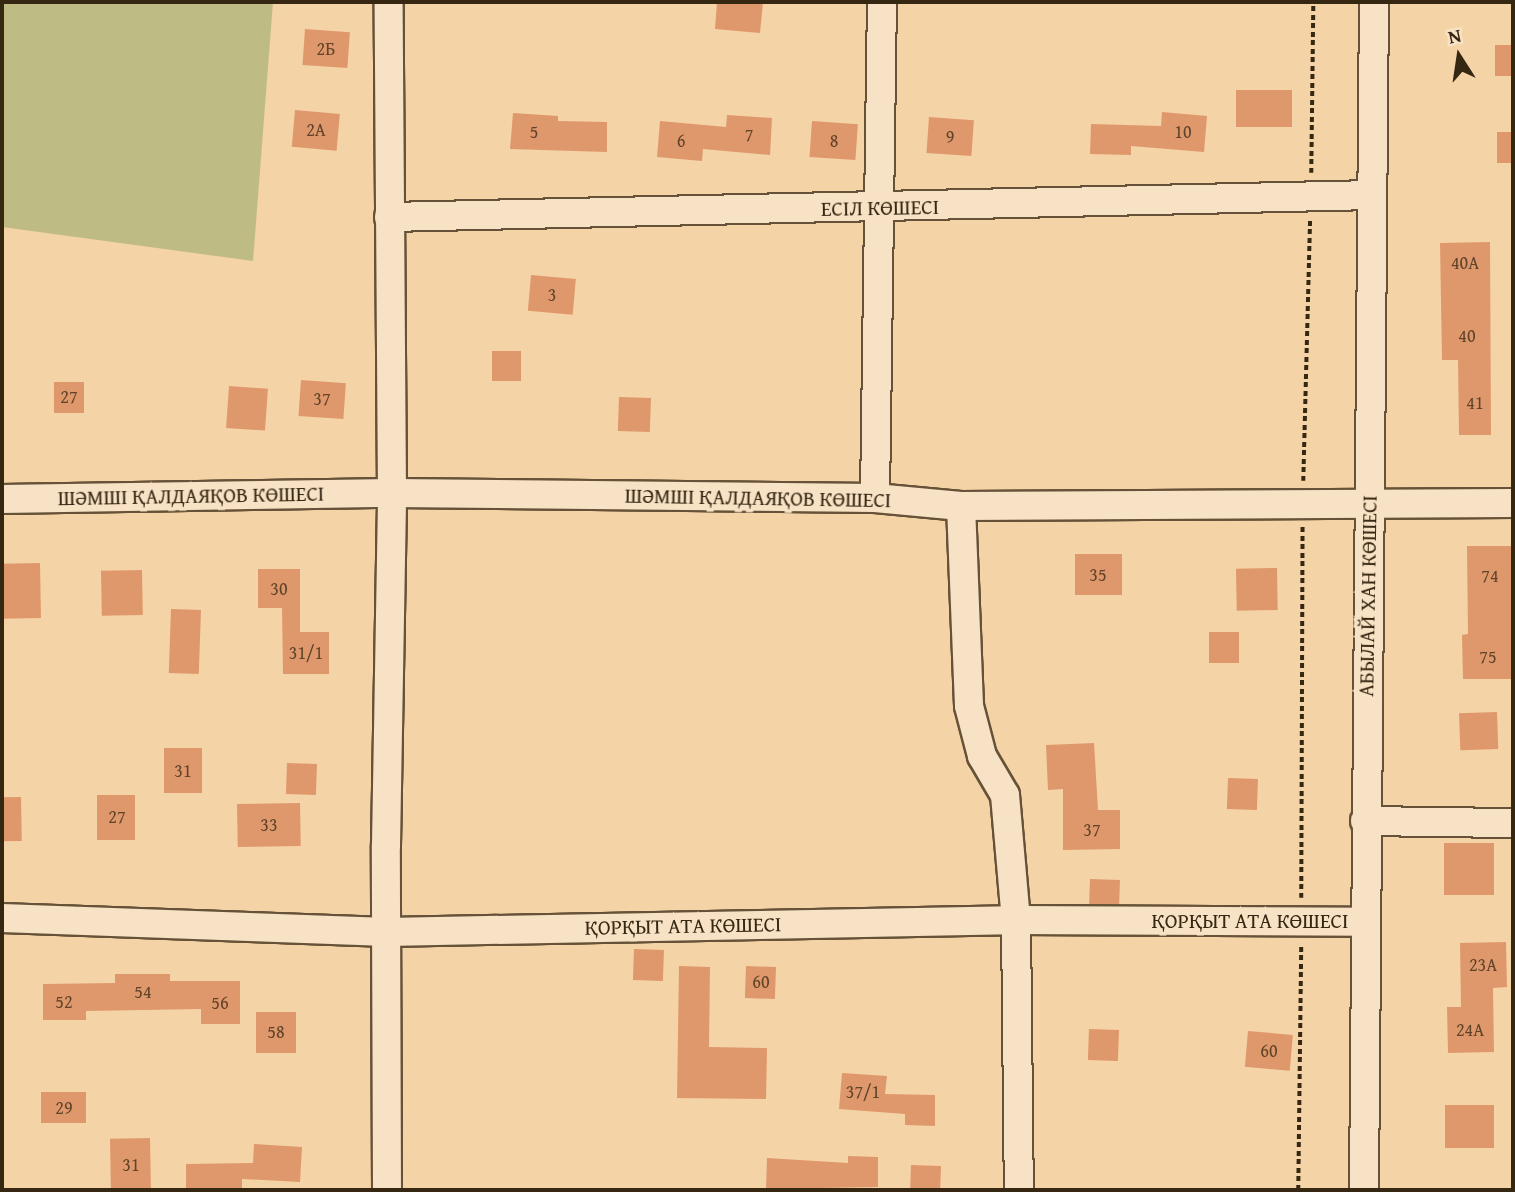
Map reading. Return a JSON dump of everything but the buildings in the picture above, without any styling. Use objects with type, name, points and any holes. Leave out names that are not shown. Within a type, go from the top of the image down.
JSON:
[{"type":"street","points":[[387,1190],[392,493],[389,2]]},
{"type":"street","points":[[876,498],[882,208],[882,2]]},
{"type":"street","name":"АБЫЛАЙ ХАН КӨШЕСІ","points":[[1364,1190],[1364,922],[1374,2]]},
{"type":"street","name":"ЕСІЛ КӨШЕСІ","points":[[389,216],[882,208],[1371,195]]},
{"type":"street","name":"ШӘМШІ ҚАЛДАЯҚОВ КӨШЕСІ","points":[[2,499],[392,493],[876,498],[961,506],[1513,503]]},
{"type":"street","points":[[961,506],[969,706],[982,756],[1006,796],[1016,920],[1019,1190]]},
{"type":"street","points":[[1365,821],[1513,823]]},
{"type":"street","name":"ҚОРҚЫТ АТА КӨШЕСІ","points":[[2,918],[387,932],[1016,920],[1364,922]]},
{"type":"path","points":[[1298,1190],[1303,503],[1313,2]]},
{"type":"shaded area","points":[[2,2],[273,2],[253,261],[2,227]]}]
